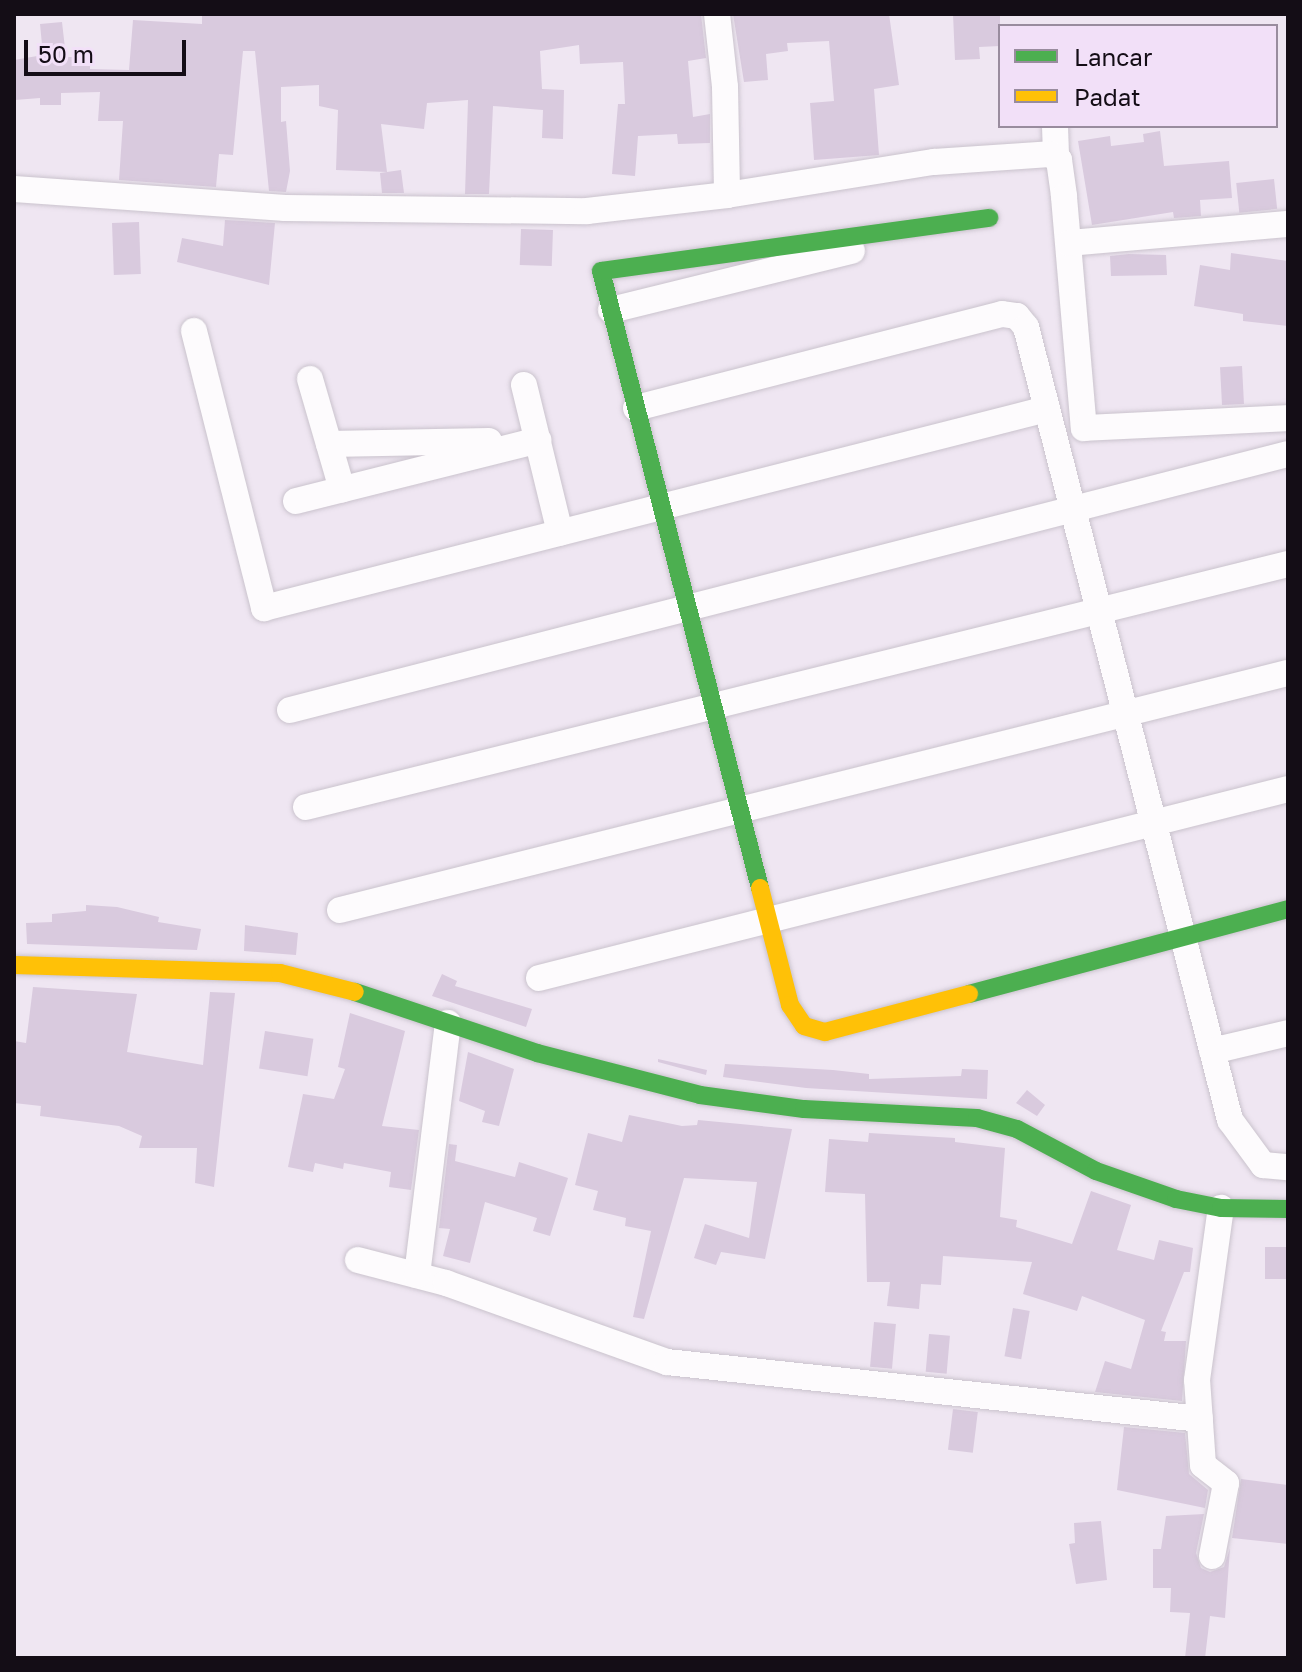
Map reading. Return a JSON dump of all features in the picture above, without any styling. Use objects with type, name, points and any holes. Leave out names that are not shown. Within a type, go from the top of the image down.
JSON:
[{"type":"street","points":[[717,14],[725,87],[727,195]]},
{"type":"street","points":[[1055,128],[1069,243],[1084,428],[1288,418]]},
{"type":"street","points":[[14,189],[285,208],[587,211],[727,195],[934,162],[1056,155]]},
{"type":"street","points":[[611,310],[989,218]]},
{"type":"street","points":[[989,218],[601,271],[737,811],[795,1018],[825,1032],[1288,909]]},
{"type":"street","points":[[1069,243],[1288,224]]},
{"type":"street","points":[[636,408],[1002,314],[1017,316],[1026,327],[1230,1120],[1247,1149],[1263,1165],[1288,1167]]},
{"type":"street","points":[[194,331],[264,608],[1047,409]]},
{"type":"street","points":[[310,379],[342,489]]},
{"type":"street","points":[[524,385],[560,533]]},
{"type":"street","points":[[329,444],[538,440]]},
{"type":"street","points":[[296,501],[538,440]]},
{"type":"street","points":[[290,710],[1288,454]]},
{"type":"street","points":[[306,807],[1288,564]]},
{"type":"street","points":[[340,910],[1288,673]]},
{"type":"street","points":[[539,978],[767,923],[1288,789]]},
{"type":"street","points":[[14,965],[280,973],[319,980],[537,1053],[700,1095],[804,1109],[977,1118],[1017,1129],[1096,1171],[1176,1199],[1221,1208],[1288,1209]]},
{"type":"street","points":[[417,1275],[448,1023]]},
{"type":"street","points":[[1212,1051],[1288,1033]]},
{"type":"street","points":[[1212,1556],[1226,1483],[1203,1465],[1197,1380],[1221,1208]]},
{"type":"street","points":[[358,1260],[417,1275],[667,1362],[1200,1419]]},
{"type":"building","points":[[202,14],[701,14],[706,58],[688,61],[693,117],[710,114],[710,143],[678,144],[677,134],[638,136],[635,176],[612,174],[618,104],[625,104],[623,62],[580,64],[579,45],[540,51],[542,89],[564,90],[563,139],[542,138],[543,110],[493,106],[489,194],[465,194],[468,100],[427,103],[424,129],[381,124],[387,172],[336,170],[338,110],[319,106],[319,85],[281,87],[281,122],[286,121],[290,171],[286,192],[269,191],[255,51],[243,51],[233,155],[219,154],[216,187],[119,180],[123,121],[98,121],[100,92],[61,93],[61,105],[40,105],[40,98],[15,100],[14,60],[43,55],[40,24],[62,22],[66,57],[90,57],[90,69],[129,70],[133,20],[202,24]]},
{"type":"building","points":[[733,14],[889,14],[899,85],[874,89],[879,155],[814,160],[810,103],[834,101],[829,41],[787,43],[788,51],[766,54],[768,80],[744,82]]},
{"type":"building","points":[[953,14],[1000,14],[998,46],[979,47],[980,59],[955,60]]},
{"type":"building","points":[[1160,131],[1164,166],[1229,161],[1232,198],[1200,200],[1201,216],[1174,218],[1173,212],[1092,225],[1078,141],[1110,136],[1111,146],[1144,142],[1143,134]]},
{"type":"building","points":[[401,170],[404,193],[382,193],[380,173]]},
{"type":"building","points":[[1274,179],[1277,209],[1239,213],[1236,183]]},
{"type":"building","points":[[225,220],[275,223],[269,285],[177,262],[182,238],[223,246]]},
{"type":"building","points":[[139,222],[141,274],[114,275],[112,223]]},
{"type":"building","points":[[521,229],[553,230],[552,266],[520,265]]},
{"type":"building","points":[[1231,253],[1288,261],[1288,326],[1243,321],[1243,314],[1194,306],[1200,265],[1230,270]]},
{"type":"building","points":[[1166,255],[1167,275],[1111,276],[1110,256]]},
{"type":"building","points":[[1242,366],[1244,404],[1222,405],[1220,367]]},
{"type":"building","points":[[86,905],[117,907],[159,917],[158,922],[201,929],[197,950],[27,944],[26,923],[52,922],[52,914],[86,911]]},
{"type":"building","points":[[245,925],[298,933],[296,955],[244,951]]},
{"type":"building","points":[[442,974],[457,981],[455,986],[532,1009],[526,1027],[432,996]]},
{"type":"building","points":[[33,987],[137,994],[127,1052],[203,1065],[210,992],[235,993],[214,1187],[195,1183],[197,1148],[139,1148],[142,1136],[119,1126],[40,1116],[41,1106],[14,1103],[14,1041],[26,1043]]},
{"type":"building","points":[[350,1013],[405,1031],[382,1126],[419,1130],[411,1190],[389,1187],[391,1172],[344,1163],[343,1169],[315,1163],[313,1172],[288,1167],[303,1094],[334,1099],[345,1069],[338,1067]]},
{"type":"building","points":[[265,1031],[313,1039],[307,1076],[259,1069]]},
{"type":"building","points":[[468,1052],[514,1069],[499,1126],[482,1122],[485,1111],[459,1101]]},
{"type":"building","points":[[658,1059],[707,1070],[706,1075],[658,1062]]},
{"type":"building","points":[[725,1064],[833,1070],[869,1074],[869,1079],[961,1076],[962,1069],[988,1070],[987,1099],[806,1088],[723,1077]]},
{"type":"building","points":[[1027,1090],[1045,1105],[1037,1116],[1016,1103]]},
{"type":"building","points":[[629,1115],[682,1126],[697,1125],[698,1120],[792,1129],[765,1259],[721,1252],[716,1265],[694,1258],[705,1224],[749,1238],[757,1182],[684,1178],[644,1319],[633,1317],[651,1231],[625,1226],[626,1218],[593,1210],[598,1191],[575,1185],[588,1133],[622,1142]]},
{"type":"building","points":[[869,1133],[955,1138],[955,1142],[1005,1148],[1000,1217],[1017,1220],[1016,1227],[1072,1244],[1091,1191],[1131,1205],[1117,1250],[1154,1260],[1159,1240],[1193,1248],[1190,1272],[1184,1272],[1161,1331],[1166,1332],[1164,1341],[1186,1341],[1182,1401],[1095,1392],[1105,1361],[1131,1369],[1145,1320],[1082,1296],[1077,1311],[1023,1294],[1032,1262],[943,1256],[941,1285],[921,1284],[919,1309],[887,1306],[890,1282],[867,1282],[865,1194],[825,1192],[829,1139],[868,1142]]},
{"type":"building","points":[[449,1144],[457,1145],[455,1161],[515,1177],[519,1162],[568,1178],[550,1236],[533,1231],[537,1218],[485,1202],[470,1263],[443,1256],[450,1229],[439,1228]]},
{"type":"building","points":[[1265,1247],[1288,1247],[1288,1279],[1265,1279]]},
{"type":"building","points":[[1013,1308],[1030,1311],[1021,1359],[1004,1356]]},
{"type":"building","points":[[874,1322],[896,1324],[892,1369],[870,1367]]},
{"type":"building","points":[[929,1334],[950,1336],[947,1374],[926,1372]]},
{"type":"building","points":[[953,1409],[978,1412],[973,1453],[948,1450]]},
{"type":"building","points":[[1124,1427],[1185,1433],[1189,1474],[1208,1490],[1205,1508],[1117,1490]]},
{"type":"building","points":[[1241,1479],[1288,1485],[1288,1544],[1232,1538]]},
{"type":"building","points":[[1204,1514],[1196,1553],[1201,1568],[1210,1572],[1224,1567],[1230,1548],[1225,1618],[1210,1616],[1205,1658],[1185,1658],[1190,1613],[1170,1612],[1171,1588],[1153,1588],[1153,1549],[1161,1549],[1166,1516]]},
{"type":"building","points":[[1101,1521],[1107,1580],[1076,1584],[1069,1544],[1075,1543],[1074,1523]]},
{"type":"traffic: fast","points":[[760,888],[601,271],[989,218]]},
{"type":"traffic: fast","points":[[969,994],[1288,909]]},
{"type":"traffic: fast","points":[[355,992],[537,1053],[700,1095],[804,1109],[977,1118],[1017,1129],[1096,1171],[1176,1199],[1221,1208],[1288,1209]]},
{"type":"traffic: slow","points":[[760,888],[790,1005],[804,1026],[825,1032],[969,994]]},
{"type":"traffic: slow","points":[[14,965],[280,973],[355,992]]}]
